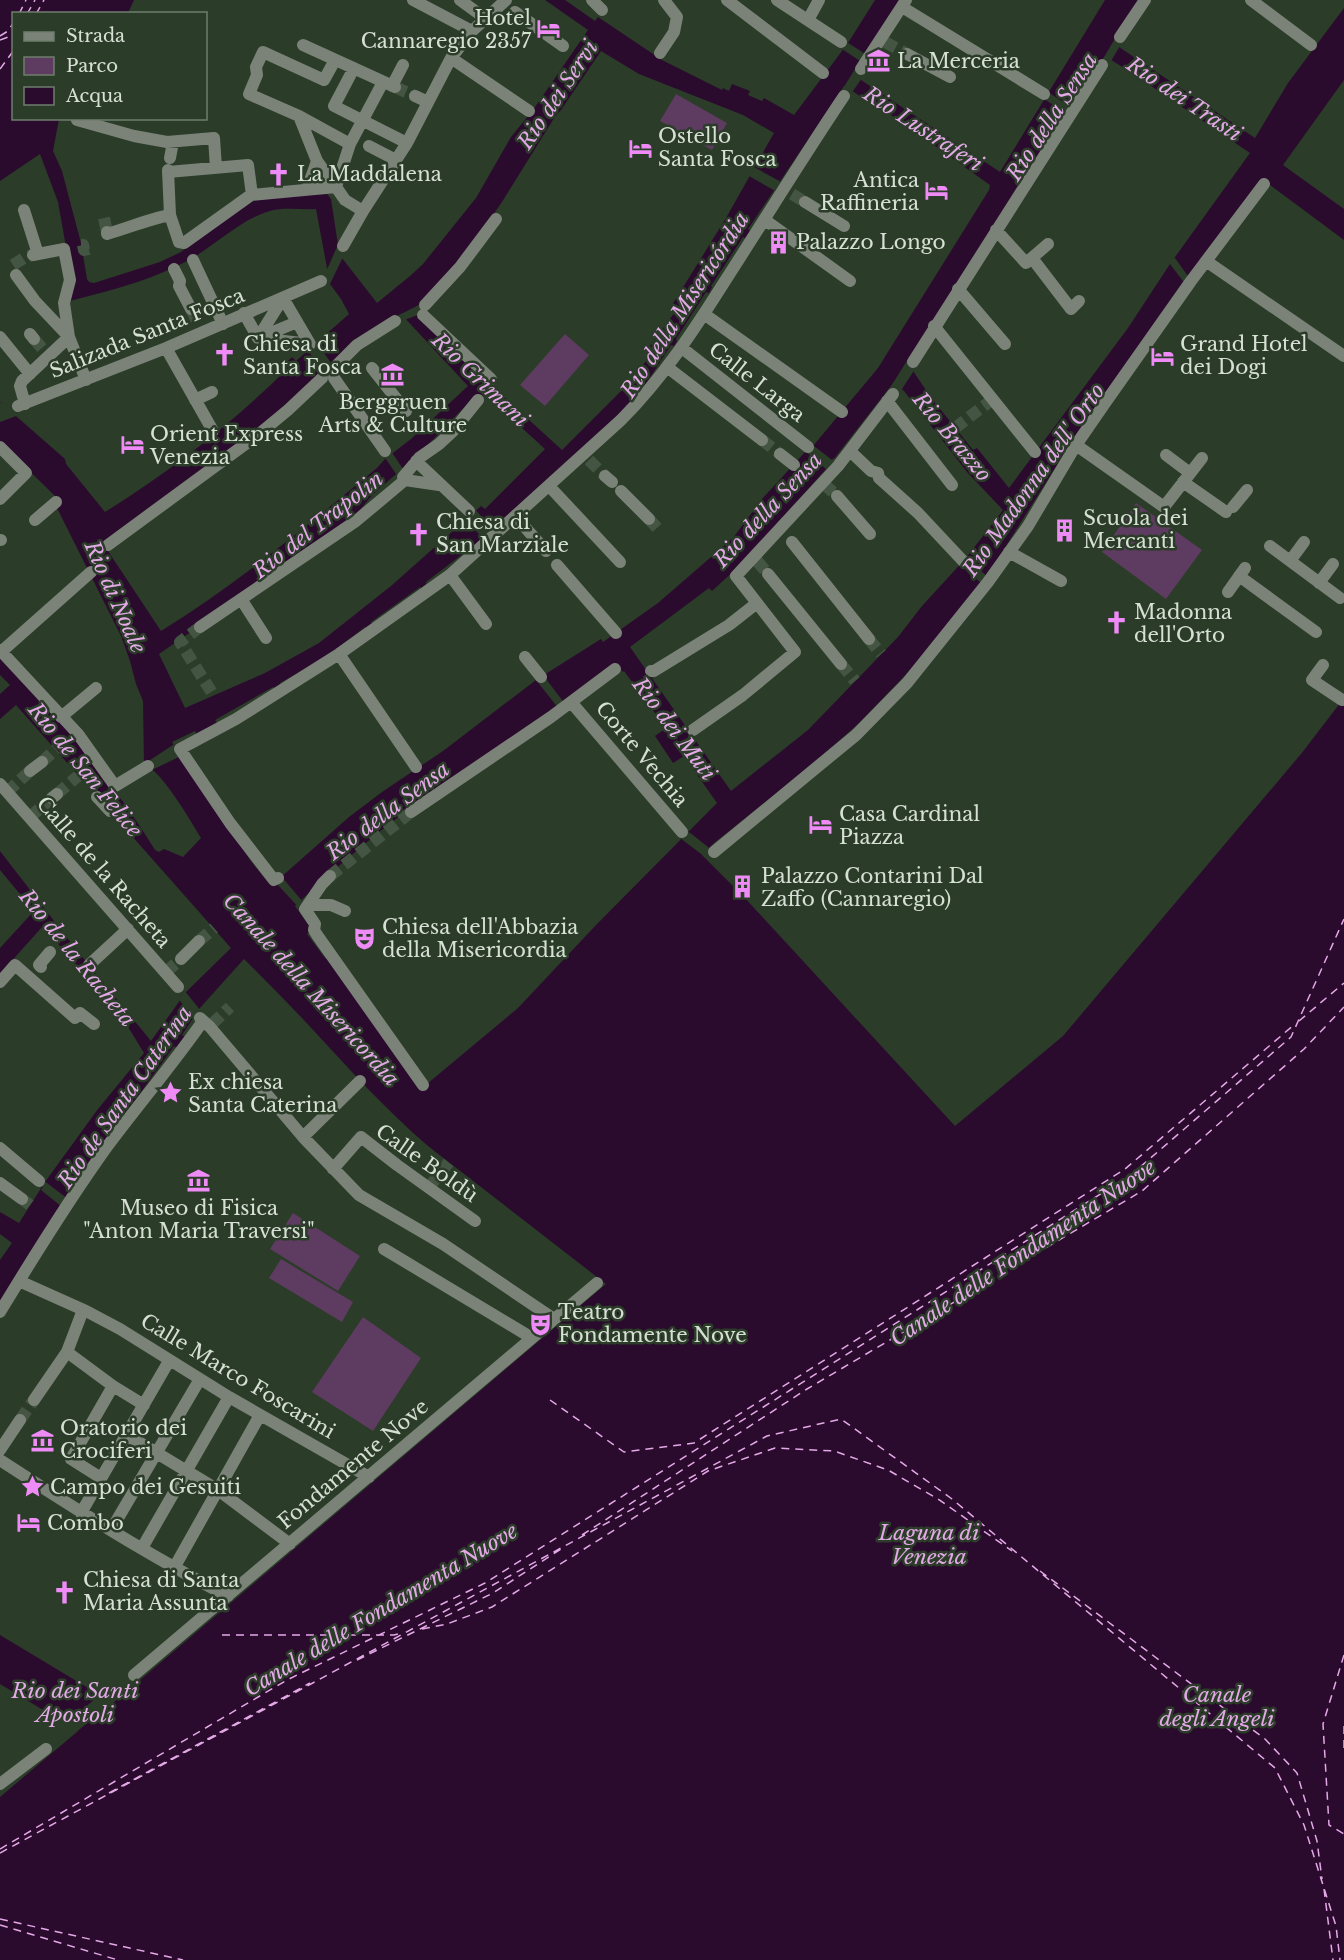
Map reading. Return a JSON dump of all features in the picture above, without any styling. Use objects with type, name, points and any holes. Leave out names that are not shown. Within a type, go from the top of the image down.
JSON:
[{"type":"street","points":[[413,0],[472,31]]},
{"type":"street","points":[[459,0],[486,19]]},
{"type":"street","points":[[591,0],[602,10]]},
{"type":"street","points":[[660,53],[674,32],[677,17],[664,0]]},
{"type":"street","points":[[727,0],[824,73]]},
{"type":"street","points":[[777,0],[841,42]]},
{"type":"street","points":[[808,20],[819,0]]},
{"type":"street","points":[[1120,37],[1145,0]]},
{"type":"street","points":[[1251,0],[1311,45]]},
{"type":"street","points":[[865,63],[904,4],[1044,94]]},
{"type":"street","points":[[343,246],[407,142],[451,58],[472,31],[508,5],[562,46]]},
{"type":"street","points":[[303,45],[390,85]]},
{"type":"street","points":[[335,60],[324,80],[263,52],[256,67],[257,75],[249,94],[332,128],[331,130],[396,160]]},
{"type":"street","points":[[908,54],[950,77]]},
{"type":"street","points":[[451,58],[529,111]]},
{"type":"street","points":[[336,187],[357,143],[362,121],[403,65]]},
{"type":"street","points":[[913,362],[1102,65]]},
{"type":"street","points":[[354,68],[333,106],[407,142]]},
{"type":"street","points":[[415,96],[428,102]]},
{"type":"street","points":[[278,878],[274,880],[252,852],[180,749],[236,719],[339,654],[450,575],[549,486],[587,457],[641,400],[682,348],[765,220],[788,191],[844,96]]},
{"type":"street","points":[[299,116],[317,162],[345,200],[363,211]]},
{"type":"street","points":[[77,120],[134,136],[166,142],[214,138],[216,168]]},
{"type":"street","points":[[173,142],[169,167],[170,215],[179,242],[184,243],[252,195],[336,187]]},
{"type":"street","points":[[299,191],[317,162]]},
{"type":"street","points":[[169,167],[216,168],[248,165],[252,195]]},
{"type":"street","points":[[714,852],[856,735],[907,683],[988,582],[1028,526],[1076,445],[1185,295],[1206,261],[1264,184]]},
{"type":"street","points":[[805,202],[844,226]]},
{"type":"street","points":[[24,210],[35,255],[64,249],[70,280],[64,303],[69,337],[86,380]]},
{"type":"street","points":[[107,233],[170,215]]},
{"type":"street","points":[[491,379],[424,310],[496,219]]},
{"type":"street","points":[[765,220],[850,281]]},
{"type":"street","points":[[996,230],[1026,263],[1048,244]]},
{"type":"street","points":[[1032,258],[1071,309],[1079,301]]},
{"type":"street","points":[[193,260],[223,324]]},
{"type":"street","points":[[1206,261],[1344,356]]},
{"type":"street","points":[[174,269],[180,281],[179,286],[191,309]]},
{"type":"street","points":[[16,275],[27,292],[69,337]]},
{"type":"street","name":"Salizada Santa Fosca","points":[[26,377],[20,386],[22,405],[166,348],[201,328],[223,324],[244,313],[284,301],[321,281]]},
{"type":"street","points":[[958,289],[1005,344]]},
{"type":"street","points":[[284,301],[310,344],[256,339],[284,301]]},
{"type":"street","points":[[244,313],[256,339]]},
{"type":"street","points":[[704,314],[842,412]]},
{"type":"street","points":[[337,365],[395,321]]},
{"type":"street","points":[[256,339],[297,322]]},
{"type":"street","points":[[934,326],[1035,452]]},
{"type":"street","points":[[0,336],[26,377],[47,355],[69,337]]},
{"type":"street","points":[[166,348],[213,431]]},
{"type":"street","name":"Calle Larga","points":[[682,348],[808,447]]},
{"type":"street","points":[[667,367],[762,440]]},
{"type":"street","points":[[372,368],[406,411]]},
{"type":"street","points":[[108,545],[259,434],[328,378],[385,451]]},
{"type":"street","points":[[195,400],[212,392]]},
{"type":"street","points":[[693,730],[743,695],[795,651],[736,576],[755,559],[823,483],[834,467],[851,452],[890,398],[952,485]]},
{"type":"street","points":[[200,627],[356,521],[403,477],[417,460],[439,444],[478,400]]},
{"type":"street","points":[[1076,445],[1164,507],[1202,458]]},
{"type":"street","points":[[0,447],[26,473],[0,499]]},
{"type":"street","points":[[851,452],[871,471],[878,473],[879,478],[918,513],[963,561]]},
{"type":"street","points":[[780,454],[794,465]]},
{"type":"street","points":[[1166,455],[1186,478],[1229,510],[1246,489]]},
{"type":"street","points":[[417,460],[439,485],[469,512]]},
{"type":"street","points":[[403,477],[439,485]]},
{"type":"street","points":[[549,486],[620,562]]},
{"type":"street","points":[[621,491],[648,519]]},
{"type":"street","points":[[837,495],[870,534]]},
{"type":"street","points":[[35,520],[56,502]]},
{"type":"street","points":[[516,517],[546,551]]},
{"type":"street","points":[[792,542],[869,639]]},
{"type":"street","points":[[1290,561],[1304,542]]},
{"type":"street","points":[[1270,546],[1340,598]]},
{"type":"street","points":[[1009,552],[1061,581]]},
{"type":"street","points":[[1319,583],[1333,564]]},
{"type":"street","points":[[558,565],[616,633]]},
{"type":"street","points":[[91,572],[1,651],[78,734],[115,786],[148,766]]},
{"type":"street","points":[[1228,591],[1242,572],[1316,632]]},
{"type":"street","points":[[768,574],[841,664]]},
{"type":"street","points":[[450,575],[486,624]]},
{"type":"street","points":[[241,599],[266,638]]},
{"type":"street","points":[[651,670],[654,671],[729,625],[757,603]]},
{"type":"street","points":[[339,654],[416,767]]},
{"type":"street","points":[[525,657],[540,677]]},
{"type":"street","points":[[1323,665],[1312,680],[1342,700]]},
{"type":"street","points":[[411,812],[615,669]]},
{"type":"street","points":[[61,717],[96,688]]},
{"type":"street","name":"Corte Vechia","points":[[571,702],[682,832]]},
{"type":"street","points":[[30,771],[42,762]]},
{"type":"street","name":"Calle de la Racheta","points":[[0,784],[178,987]]},
{"type":"street","points":[[97,797],[110,811]]},
{"type":"street","points":[[330,876],[304,909],[315,924],[314,930],[423,1085]]},
{"type":"street","points":[[309,905],[331,905],[345,911]]},
{"type":"street","points":[[89,964],[128,929]]},
{"type":"street","points":[[181,959],[200,941]]},
{"type":"street","points":[[41,967],[39,964],[50,952]]},
{"type":"street","points":[[0,982],[15,965],[75,1018],[80,1013],[94,1024]]},
{"type":"street","points":[[0,1312],[66,1204],[164,1074],[202,1019],[303,1137],[359,1195],[443,1244],[554,1319]]},
{"type":"street","points":[[303,1137],[360,1081]]},
{"type":"street","name":"Calle Boldù","points":[[333,1169],[361,1137],[475,1221]]},
{"type":"street","points":[[0,1148],[39,1181]]},
{"type":"street","points":[[0,1183],[22,1199]]},
{"type":"street","points":[[384,1249],[532,1338]]},
{"type":"street","name":"Calle Marco Foscarini","points":[[19,1281],[85,1310],[120,1329],[169,1361],[369,1477]]},
{"type":"street","name":"Fondamente Nove","points":[[134,1675],[597,1283]]},
{"type":"street","points":[[34,1400],[67,1352],[85,1310]]},
{"type":"street","points":[[67,1352],[113,1386],[144,1405]]},
{"type":"street","points":[[81,1513],[169,1361]]},
{"type":"street","points":[[111,1530],[200,1379]]},
{"type":"street","points":[[99,1482],[71,1459],[113,1386]]},
{"type":"street","points":[[139,1546],[187,1472],[230,1397]]},
{"type":"street","points":[[174,1568],[260,1415]]},
{"type":"street","points":[[0,1449],[20,1420]]},
{"type":"street","points":[[127,1435],[218,1490],[290,1544]]},
{"type":"street","points":[[0,1460],[81,1513],[174,1568],[228,1596]]},
{"type":"street","points":[[0,1784],[46,1749]]},
{"type":"green space","points":[[676,94],[727,123],[712,150],[660,121]]},
{"type":"green space","points":[[565,334],[589,355],[545,406],[520,385]]},
{"type":"green space","points":[[1136,503],[1202,550],[1166,599],[1102,552]]},
{"type":"green space","points":[[293,1213],[360,1256],[338,1291],[270,1249]]},
{"type":"green space","points":[[281,1259],[353,1302],[342,1322],[269,1278]]},
{"type":"green space","points":[[363,1317],[421,1358],[373,1431],[312,1392]]},
{"type":"water","name":"Laguna di Venezia","points":[[0,0],[134,0],[128,12],[12,12],[12,120],[59,120],[53,151],[62,171],[89,282],[94,283],[160,262],[181,252],[229,215],[258,198],[327,194],[331,199],[342,258],[377,303],[423,264],[476,198],[511,137],[533,110],[588,30],[545,0],[565,0],[595,21],[598,17],[662,60],[722,90],[723,88],[729,91],[732,84],[750,91],[748,95],[762,101],[764,98],[794,115],[848,43],[875,0],[900,0],[852,74],[1000,172],[1105,0],[1140,0],[1113,43],[1255,138],[1288,83],[1344,8],[1344,80],[1283,165],[1344,209],[1344,240],[1262,179],[1134,352],[1070,444],[987,576],[916,664],[859,723],[812,765],[702,855],[743,896],[955,1126],[1063,1036],[1301,754],[1344,698],[1344,1960],[0,1960],[0,1797],[78,1731],[0,1684],[0,1635],[113,1703],[606,1284],[413,1133],[244,959],[199,1009],[182,1035],[185,1037],[177,1048],[174,1046],[60,1205],[0,1303],[0,1260],[12,1243],[0,1234],[0,1212],[19,1223],[45,1182],[98,1109],[144,1053],[125,1022],[43,926],[0,974],[0,948],[34,911],[0,870],[0,851],[151,1041],[186,992],[231,948],[16,705],[0,719],[0,694],[10,685],[0,675],[0,654],[101,773],[155,850],[159,852],[164,849],[183,857],[201,838],[167,786],[151,768],[144,764],[143,701],[121,636],[55,504],[57,498],[0,442],[0,402],[65,459],[66,464],[105,512],[154,480],[223,427],[288,368],[285,364],[292,357],[296,361],[349,314],[330,284],[316,209],[270,211],[246,222],[191,259],[152,277],[66,302],[66,247],[58,202],[40,154],[0,181]],"holes":[[[601,51],[639,74],[743,115],[774,133],[726,218],[672,305],[678,308],[650,346],[654,350],[632,380],[562,450],[494,388],[415,307],[421,304],[469,249],[502,202],[556,115]],[[1105,56],[1250,153],[1170,264],[1128,328],[1009,488],[977,448],[973,450],[932,399],[907,362]],[[844,86],[894,117],[990,185],[878,368],[813,446],[762,499],[733,538],[658,603],[603,642],[601,639],[536,680],[443,751],[382,792],[349,817],[271,886],[250,860],[172,742],[195,731],[197,735],[217,723],[215,720],[273,687],[281,685],[280,683],[329,655],[365,627],[367,629],[373,625],[371,622],[421,588],[477,543],[636,399],[671,345],[674,346],[676,339],[706,292],[709,293],[711,286],[743,237],[745,238],[750,231],[748,229]],[[401,314],[468,386],[411,439],[298,532],[245,574],[161,631],[104,545],[282,411],[324,372]],[[894,382],[904,391],[967,472],[1003,510],[966,558],[922,606],[898,637],[808,730],[731,791],[630,647],[709,588],[712,591],[737,568],[826,469]],[[477,394],[490,399],[545,449],[485,509],[481,506],[391,586],[319,643],[265,673],[185,708],[159,654],[352,520],[372,495],[417,456]],[[616,664],[624,671],[666,728],[655,736],[673,763],[684,756],[717,803],[597,924],[518,1008],[427,1084],[332,962],[325,958],[307,934],[312,930],[295,906],[362,846],[414,805],[571,698]]]},
{"type":"pier","points":[[1117,35],[1117,41],[1121,44],[1110,63],[1105,60],[1102,65],[1100,64]]},
{"type":"pier","points":[[845,41],[867,55],[863,63],[842,49]]},
{"type":"pier","points":[[857,66],[860,68],[856,73],[862,78],[851,94],[845,90],[842,95],[840,93]]},
{"type":"pier","points":[[1048,92],[1074,109],[1070,116],[1044,99]]},
{"type":"pier","points":[[754,167],[783,183],[777,192],[749,176]]},
{"type":"pier","points":[[340,240],[344,255],[330,284],[327,285],[325,274]]},
{"type":"pier","points":[[1172,257],[1190,279],[1186,285],[1170,264],[1169,260]]},
{"type":"pier","points":[[421,304],[419,308],[423,313],[403,320],[401,317],[394,320],[393,318]]},
{"type":"pier","points":[[315,341],[332,364],[336,364],[322,378],[324,372],[306,348]]},
{"type":"pier","points":[[908,359],[915,369],[900,392],[895,386],[891,392],[888,391]]},
{"type":"pier","points":[[4,402],[19,415],[0,422],[0,403]]},
{"type":"pier","points":[[814,446],[832,460],[834,458],[835,462],[829,470],[805,451]]},
{"type":"pier","points":[[391,451],[405,472],[398,477],[384,456]]},
{"type":"pier","points":[[474,508],[495,532],[485,541],[464,517]]},
{"type":"pier","points":[[966,558],[989,578],[983,585],[958,562]]},
{"type":"pier","points":[[543,675],[565,704],[559,709],[536,680]]},
{"type":"pier","points":[[176,743],[183,755],[154,769],[144,764]]},
{"type":"pier","points":[[685,831],[712,850],[706,855],[711,858],[709,860],[680,838]]},
{"type":"pier","points":[[281,876],[303,902],[299,906],[302,911],[276,883]]},
{"type":"pier","points":[[184,990],[201,1011],[195,1022],[178,998]]},
{"type":"pier","points":[[43,1180],[68,1199],[62,1207],[41,1190],[43,1187],[40,1185]]},
{"type":"pier","points":[[137,1678],[139,1680],[50,1754],[48,1751],[73,1731],[64,1725],[102,1693],[112,1699]]},
{"type":"ferry route","points":[[20,12],[26,0]]},
{"type":"ferry route","points":[[28,12],[35,0]]},
{"type":"ferry route","points":[[37,12],[44,0]]},
{"type":"ferry route","points":[[0,36],[12,25]]},
{"type":"ferry route","points":[[0,40],[12,36]]},
{"type":"ferry route","points":[[0,69],[12,53]]},
{"type":"ferry route","points":[[0,1849],[287,1680],[485,1583],[1132,1174],[1291,1037],[1344,919]]},
{"type":"ferry route","points":[[1299,1021],[1344,983]]},
{"type":"ferry route","points":[[582,1535],[807,1389],[1142,1191],[1304,1049],[1344,1007]]},
{"type":"ferry route","points":[[550,1400],[624,1452],[694,1443],[1125,1169],[1295,1024]]},
{"type":"ferry route","points":[[0,1853],[767,1436],[841,1419],[952,1499],[1275,1768],[1304,1825],[1336,1926],[1340,1960]]},
{"type":"ferry route","points":[[422,1629],[447,1624],[492,1607],[708,1471],[775,1448],[834,1451],[888,1470],[938,1499],[1012,1551]]},
{"type":"ferry route","points":[[357,1660],[493,1593],[561,1549]]},
{"type":"ferry route","points":[[1040,1571],[1265,1739],[1297,1773],[1317,1841],[1322,1879]]},
{"type":"ferry route","points":[[222,1635],[394,1635],[402,1633]]},
{"type":"ferry route","points":[[1344,1655],[1323,1724],[1329,1825],[1344,1834]]},
{"type":"ferry route","points":[[109,1793],[310,1683]]},
{"type":"ferry route","points":[[1344,1726],[1344,1748]]},
{"type":"ferry route","points":[[1324,1889],[1333,1960]]},
{"type":"ferry route","points":[[0,1919],[183,1960]]},
{"type":"ferry route","points":[[0,1925],[118,1960]]},
{"type":"tunnel","points":[[885,42],[907,54]]},
{"type":"tunnel","points":[[395,87],[415,96]]},
{"type":"tunnel","points":[[792,194],[805,202]]},
{"type":"tunnel","points":[[104,218],[107,232]]},
{"type":"tunnel","points":[[81,245],[84,250],[92,248]]},
{"type":"tunnel","points":[[13,265],[33,255]]},
{"type":"tunnel","points":[[191,309],[199,325]]},
{"type":"tunnel","points":[[34,339],[47,354]]},
{"type":"tunnel","points":[[955,428],[993,399]]},
{"type":"tunnel","points":[[762,440],[780,454]]},
{"type":"tunnel","points":[[589,460],[605,476]]},
{"type":"tunnel","points":[[824,484],[837,496]]},
{"type":"tunnel","points":[[649,519],[659,530]]},
{"type":"tunnel","points":[[757,561],[768,574]]},
{"type":"tunnel","points":[[200,627],[180,642],[214,696]]},
{"type":"tunnel","points":[[869,639],[881,654]]},
{"type":"tunnel","points":[[841,664],[855,681]]},
{"type":"tunnel","points":[[42,762],[56,749]]},
{"type":"tunnel","points":[[7,792],[30,771]]},
{"type":"tunnel","points":[[57,794],[78,776]]},
{"type":"tunnel","points":[[30,817],[52,798]]},
{"type":"tunnel","points":[[330,876],[411,812]]},
{"type":"tunnel","points":[[199,941],[214,928]]},
{"type":"tunnel","points":[[166,972],[181,959]]},
{"type":"tunnel","points":[[212,1024],[230,1007]]},
{"type":"tunnel","points":[[430,1186],[449,1162]]},
{"type":"tunnel","points":[[22,1199],[30,1205]]},
{"type":"tunnel","points":[[20,1420],[34,1400]]},
{"type":"place","name":"Hotel Cannaregio 2357","points":[[549,29]]},
{"type":"place","name":"La Merceria","points":[[879,61]]},
{"type":"place","name":"Ostello Santa Fosca","points":[[640,148]]},
{"type":"place","name":"La Maddalena","points":[[279,174]]},
{"type":"place","name":"Antica Raffineria","points":[[937,191]]},
{"type":"place","name":"Palazzo Longo","points":[[778,242]]},
{"type":"place","name":"Chiesa di Santa Fosca","points":[[225,355]]},
{"type":"place","name":"Grand Hotel dei Dogi","points":[[1162,356]]},
{"type":"place","name":"Berggruen Arts & Culture","points":[[393,374]]},
{"type":"place","name":"Orient Express Venezia","points":[[132,445]]},
{"type":"place","name":"Scuola dei Mercanti","points":[[1065,530]]},
{"type":"place","name":"Chiesa di San Marziale","points":[[418,534]]},
{"type":"place","name":"Madonna dell'Orto","points":[[1116,623]]},
{"type":"place","name":"Casa Cardinal Piazza","points":[[821,825]]},
{"type":"place","name":"Palazzo Contarini Dal Zaffo (Cannaregio)","points":[[743,887]]},
{"type":"place","name":"Chiesa dell'Abbazia della Misericordia","points":[[364,938]]},
{"type":"place","name":"Ex chiesa Santa Caterina","points":[[170,1093]]},
{"type":"place","name":"Museo di Fisica \"Anton Maria Traversi\"","points":[[199,1181]]},
{"type":"place","name":"Teatro Fondamente Nove","points":[[540,1324]]},
{"type":"place","name":"Oratorio dei Crociferi","points":[[42,1440]]},
{"type":"place","name":"Campo dei Gesuiti","points":[[32,1487]]},
{"type":"place","name":"Combo","points":[[29,1523]]},
{"type":"place","name":"Chiesa di Santa Maria Assunta","points":[[65,1592]]},
{"type":"water label","name":"Rio dei Servi","points":[[558,95]]},
{"type":"water label","name":"Rio dei Trasti","points":[[1184,99]]},
{"type":"water label","name":"Rio della Sensa","points":[[1052,117]]},
{"type":"water label","name":"Rio Lustraferi","points":[[923,129]]},
{"type":"water label","name":"Rio della Misericórdia","points":[[685,305]]},
{"type":"water label","name":"Rio Grimani","points":[[480,380]]},
{"type":"water label","name":"Rio Brazzo","points":[[952,437]]},
{"type":"water label","name":"Rio Madonna dell' Orto","points":[[1034,480]]},
{"type":"water label","name":"Rio della Sensa","points":[[768,510]]},
{"type":"water label","name":"Rio del Trapolin","points":[[318,525]]},
{"type":"water label","name":"Rio di Noale","points":[[115,597]]},
{"type":"water label","name":"Rio dei Muti","points":[[674,729]]},
{"type":"water label","name":"Rio de San Felice","points":[[85,770]]},
{"type":"water label","name":"Rio della Sensa","points":[[388,811]]},
{"type":"water label","name":"Rio de la Racheta","points":[[77,958]]},
{"type":"water label","name":"Canale della Misericordia","points":[[311,990]]},
{"type":"water label","name":"Rio de Santa Caterina","points":[[125,1097]]},
{"type":"water label","name":"Canale delle Fondamenta Nuove","points":[[1023,1253]]},
{"type":"water label","name":"Canale delle Fondamenta Nuove","points":[[381,1610]]},
{"type":"water label","name":"Rio dei Santi Apostoli","points":[[75,1703]]},
{"type":"water label","name":"Canale degli Angeli","points":[[1217,1707]]}]
